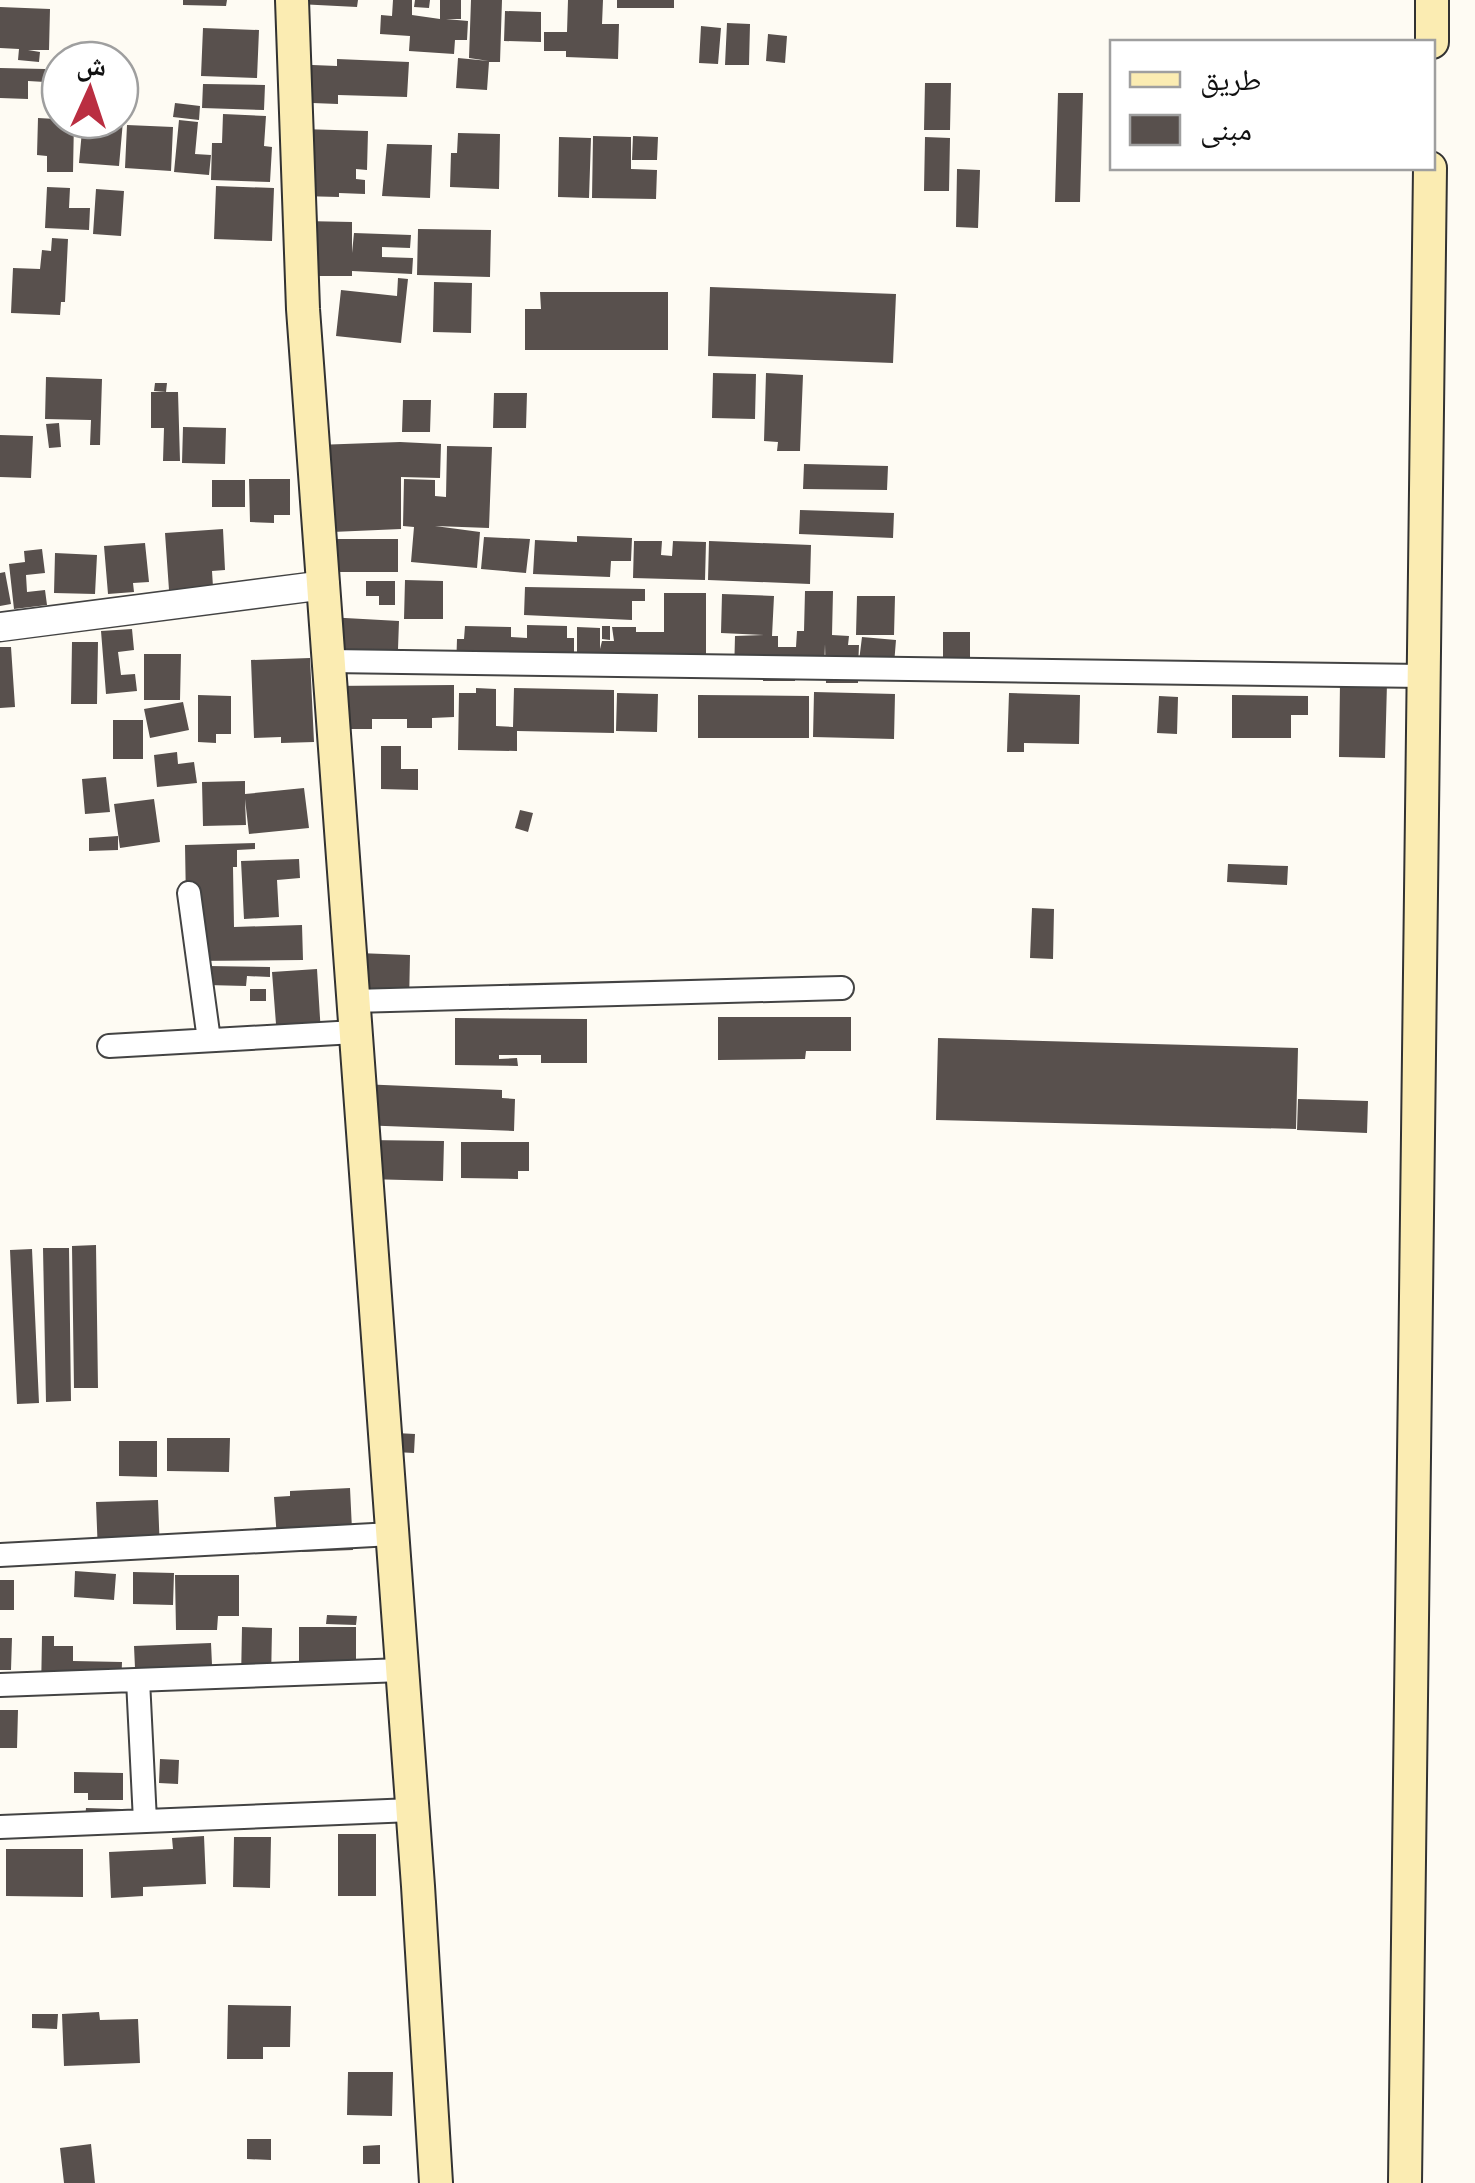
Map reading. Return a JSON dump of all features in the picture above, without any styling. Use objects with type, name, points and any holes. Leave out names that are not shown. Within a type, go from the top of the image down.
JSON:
[{"type":"main road","points":[[292,0],[303,309],[436,2183]]},
{"type":"main road","points":[[1432,0],[1432,40]]},
{"type":"main road","points":[[1404,2183],[1430,170]]},
{"type":"street","points":[[0,627],[325,585]]},
{"type":"street","points":[[330,661],[1423,676]]},
{"type":"street","points":[[188,893],[210,1040]]},
{"type":"street","points":[[109,1046],[210,1040],[354,1016],[842,988]]},
{"type":"street","points":[[0,1556],[392,1534]]},
{"type":"street","points":[[0,1685],[402,1670]]},
{"type":"street","points":[[138,1680],[146,1821]]},
{"type":"street","points":[[0,1827],[412,1810]]},
{"type":"building","points":[[183,0],[227,0],[226,6],[183,5]]},
{"type":"building","points":[[298,0],[358,0],[357,7],[298,4]]},
{"type":"building","points":[[393,0],[412,0],[412,15],[440,19],[440,0],[461,0],[461,19],[446,19],[468,21],[467,40],[455,40],[454,54],[409,51],[410,36],[380,34],[381,15],[392,16]]},
{"type":"building","points":[[415,0],[430,0],[429,8],[414,7]]},
{"type":"building","points":[[471,0],[502,0],[500,62],[489,62],[487,90],[456,88],[458,58],[489,61],[469,58]]},
{"type":"building","points":[[568,0],[603,0],[602,24],[619,24],[618,59],[566,57],[566,51],[544,51],[544,32],[567,32]]},
{"type":"building","points":[[617,0],[674,0],[674,8],[617,8]]},
{"type":"building","points":[[0,7],[50,9],[49,40],[40,40],[40,50],[28,50],[40,52],[39,62],[18,60],[19,49],[0,48]]},
{"type":"building","points":[[505,11],[541,12],[541,42],[504,41]]},
{"type":"building","points":[[727,23],[750,24],[749,65],[725,65]]},
{"type":"building","points":[[701,26],[721,28],[718,64],[699,63]]},
{"type":"building","points":[[203,28],[259,30],[257,78],[201,76]]},
{"type":"building","points":[[768,34],[787,36],[785,63],[766,61]]},
{"type":"building","points":[[337,59],[409,62],[407,97],[338,95],[338,104],[287,102],[288,64],[337,66]]},
{"type":"building","points":[[0,68],[40,69],[40,82],[28,81],[28,99],[0,98]]},
{"type":"building","points":[[925,83],[951,83],[950,130],[924,130]]},
{"type":"building","points":[[203,84],[265,85],[264,110],[202,108]]},
{"type":"building","points":[[1058,93],[1083,93],[1080,202],[1055,202]]},
{"type":"building","points":[[175,103],[200,106],[199,120],[173,117]]},
{"type":"building","points":[[223,114],[266,116],[264,146],[272,147],[270,182],[211,180],[212,143],[222,143]]},
{"type":"building","points":[[38,118],[40,140],[74,140],[73,172],[47,172],[47,156],[37,155]]},
{"type":"building","points":[[179,120],[198,122],[195,154],[211,155],[209,175],[174,172]]},
{"type":"building","points":[[140,126],[173,127],[171,171],[125,168],[126,140],[140,140]]},
{"type":"building","points":[[301,129],[368,131],[367,170],[356,169],[356,179],[365,180],[365,194],[300,196]]},
{"type":"building","points":[[458,133],[500,134],[499,189],[450,187],[451,153],[457,153]]},
{"type":"building","points":[[593,136],[631,137],[631,169],[657,170],[656,199],[592,198]]},
{"type":"building","points":[[633,136],[658,137],[657,160],[632,160]]},
{"type":"building","points":[[559,137],[591,138],[589,198],[558,197]]},
{"type":"building","points":[[925,137],[950,138],[949,191],[924,191]]},
{"type":"building","points":[[81,140],[121,140],[119,166],[79,163]]},
{"type":"building","points":[[387,144],[432,145],[430,198],[382,196]]},
{"type":"building","points":[[957,169],[980,170],[978,228],[956,227]]},
{"type":"building","points":[[216,186],[274,188],[272,241],[214,239]]},
{"type":"building","points":[[47,187],[70,188],[69,208],[90,208],[89,230],[45,228]]},
{"type":"building","points":[[96,189],[124,191],[121,236],[93,234]]},
{"type":"building","points":[[304,221],[352,222],[352,253],[354,233],[411,235],[410,248],[382,247],[382,257],[413,258],[412,274],[352,271],[352,276],[304,276]]},
{"type":"building","points":[[418,229],[491,230],[490,277],[417,275]]},
{"type":"building","points":[[52,238],[68,239],[65,302],[61,302],[60,315],[11,313],[13,268],[40,269],[42,250],[51,251]]},
{"type":"building","points":[[398,278],[408,279],[401,343],[336,336],[341,290],[397,296]]},
{"type":"building","points":[[434,282],[472,283],[471,333],[433,332]]},
{"type":"building","points":[[710,287],[896,294],[893,363],[708,356]]},
{"type":"building","points":[[540,292],[668,292],[668,350],[525,350],[525,309],[541,309]]},
{"type":"building","points":[[713,373],[756,374],[755,419],[712,418]]},
{"type":"building","points":[[766,373],[803,375],[800,451],[777,451],[778,442],[764,441]]},
{"type":"building","points":[[46,377],[102,379],[100,445],[90,445],[91,420],[45,419]]},
{"type":"building","points":[[155,383],[167,383],[166,392],[154,391]]},
{"type":"building","points":[[151,392],[178,392],[180,461],[163,461],[164,428],[151,428]]},
{"type":"building","points":[[494,393],[527,393],[526,428],[493,428]]},
{"type":"building","points":[[403,400],[431,400],[430,432],[402,432]]},
{"type":"building","points":[[59,423],[61,447],[49,448],[46,424]]},
{"type":"building","points":[[183,427],[226,428],[225,464],[182,463]]},
{"type":"building","points":[[0,435],[33,436],[31,478],[0,477]]},
{"type":"building","points":[[441,444],[440,478],[401,477],[401,529],[332,532],[316,445]]},
{"type":"building","points":[[447,446],[492,447],[489,528],[435,526],[480,532],[477,568],[411,562],[414,527],[403,526],[404,479],[435,480],[435,496],[446,497]]},
{"type":"building","points":[[804,464],[888,466],[887,490],[803,489]]},
{"type":"building","points":[[249,479],[290,479],[290,515],[274,515],[274,523],[250,522]]},
{"type":"building","points":[[212,480],[245,480],[245,507],[212,507]]},
{"type":"building","points":[[800,510],[894,513],[893,538],[799,534]]},
{"type":"building","points":[[223,529],[225,570],[212,571],[213,587],[169,590],[165,533]]},
{"type":"building","points":[[577,536],[632,538],[631,561],[611,561],[610,577],[533,574],[535,540],[577,542]]},
{"type":"building","points":[[484,537],[530,539],[526,573],[481,569]]},
{"type":"building","points":[[324,539],[398,539],[398,572],[324,572]]},
{"type":"building","points":[[634,541],[662,541],[661,555],[672,556],[673,541],[706,542],[705,580],[633,578]]},
{"type":"building","points":[[709,541],[811,545],[810,584],[708,580]]},
{"type":"building","points":[[145,543],[149,582],[133,583],[134,592],[108,594],[104,546]]},
{"type":"building","points":[[42,549],[45,573],[26,575],[27,592],[45,590],[47,605],[14,609],[9,564],[25,562],[24,551]]},
{"type":"building","points":[[55,553],[97,555],[95,594],[54,593]]},
{"type":"building","points":[[5,572],[11,604],[0,606],[0,573]]},
{"type":"building","points":[[405,580],[443,581],[443,619],[404,619]]},
{"type":"building","points":[[366,581],[395,581],[395,605],[379,605],[379,596],[366,596]]},
{"type":"building","points":[[525,587],[645,589],[645,601],[632,601],[632,620],[524,615]]},
{"type":"building","points":[[805,591],[833,591],[832,635],[849,636],[848,645],[859,645],[858,669],[862,637],[896,640],[893,677],[858,674],[858,683],[826,683],[825,644],[824,673],[795,672],[795,681],[763,681],[763,675],[734,675],[735,636],[764,635],[721,633],[722,594],[774,596],[772,636],[778,636],[778,647],[796,647],[797,631],[804,631]]},
{"type":"building","points":[[664,593],[706,593],[706,673],[577,673],[577,627],[600,628],[600,649],[602,641],[614,641],[612,627],[664,632]]},
{"type":"building","points":[[857,596],[895,596],[894,635],[856,635]]},
{"type":"building","points":[[327,617],[399,621],[398,649],[387,649],[387,657],[324,667]]},
{"type":"building","points":[[527,625],[567,626],[567,638],[574,638],[574,673],[456,670],[457,639],[464,639],[465,626],[511,627],[511,637],[527,638]]},
{"type":"building","points":[[602,626],[610,626],[610,640],[602,639]]},
{"type":"building","points":[[132,629],[134,650],[118,652],[121,675],[135,674],[137,691],[106,694],[101,631]]},
{"type":"building","points":[[943,632],[970,632],[970,664],[943,663]]},
{"type":"building","points":[[72,642],[98,642],[97,704],[71,704]]},
{"type":"building","points":[[0,647],[11,647],[15,707],[0,708]]},
{"type":"building","points":[[144,654],[181,654],[180,700],[144,700]]},
{"type":"building","points":[[310,658],[314,742],[281,743],[281,737],[254,738],[251,660]]},
{"type":"building","points":[[1340,682],[1387,683],[1385,758],[1339,757]]},
{"type":"building","points":[[454,685],[454,717],[432,718],[432,728],[407,728],[407,719],[372,719],[372,729],[326,729],[326,686]]},
{"type":"building","points":[[476,688],[496,689],[496,726],[513,727],[514,688],[614,690],[614,733],[517,731],[517,751],[458,750],[459,693],[476,693]]},
{"type":"building","points":[[814,692],[895,694],[894,739],[813,737]]},
{"type":"building","points":[[617,693],[658,694],[657,732],[616,731]]},
{"type":"building","points":[[1009,693],[1080,695],[1079,744],[1024,743],[1024,752],[1007,752]]},
{"type":"building","points":[[198,695],[231,696],[231,734],[216,734],[216,743],[198,742]]},
{"type":"building","points":[[698,695],[809,696],[809,738],[698,738]]},
{"type":"building","points":[[1232,695],[1308,696],[1308,715],[1291,715],[1291,738],[1232,738]]},
{"type":"building","points":[[1159,696],[1178,697],[1177,734],[1157,733]]},
{"type":"building","points":[[183,702],[189,730],[150,738],[144,709]]},
{"type":"building","points":[[113,720],[143,720],[143,759],[113,759]]},
{"type":"building","points":[[381,746],[401,746],[401,769],[418,769],[418,790],[381,789]]},
{"type":"building","points":[[177,752],[178,764],[194,762],[197,783],[157,787],[154,755]]},
{"type":"building","points":[[106,777],[110,812],[85,814],[82,779]]},
{"type":"building","points":[[245,781],[245,794],[304,788],[309,828],[249,834],[245,799],[246,825],[203,826],[202,782]]},
{"type":"building","points":[[154,799],[160,842],[120,848],[114,804]]},
{"type":"building","points":[[520,810],[533,813],[528,832],[515,828]]},
{"type":"building","points":[[118,836],[118,850],[89,851],[89,838]]},
{"type":"building","points":[[255,843],[255,849],[237,850],[237,867],[233,867],[234,927],[302,925],[303,960],[187,961],[185,845]]},
{"type":"building","points":[[299,859],[300,878],[277,880],[279,917],[244,919],[241,861]]},
{"type":"building","points":[[1228,864],[1288,866],[1287,885],[1227,882]]},
{"type":"building","points":[[1032,908],[1054,909],[1053,959],[1030,958]]},
{"type":"building","points":[[358,953],[410,955],[409,1005],[356,1004]]},
{"type":"building","points":[[208,966],[270,967],[270,977],[247,976],[246,986],[207,985]]},
{"type":"building","points":[[317,969],[321,1034],[277,1037],[272,972]]},
{"type":"building","points":[[250,989],[266,989],[266,1001],[250,1001]]},
{"type":"building","points":[[718,1017],[851,1017],[851,1051],[806,1051],[805,1059],[718,1060]]},
{"type":"building","points":[[455,1018],[587,1019],[587,1063],[541,1063],[541,1055],[499,1055],[499,1059],[517,1058],[518,1066],[455,1065]]},
{"type":"building","points":[[938,1038],[1298,1048],[1296,1129],[936,1120]]},
{"type":"building","points":[[360,1084],[502,1090],[502,1098],[515,1099],[514,1131],[359,1125]]},
{"type":"building","points":[[1298,1099],[1368,1101],[1367,1133],[1297,1130]]},
{"type":"building","points":[[367,1140],[444,1141],[443,1181],[366,1179]]},
{"type":"building","points":[[461,1142],[529,1142],[529,1171],[518,1171],[518,1179],[461,1178]]},
{"type":"building","points":[[96,1245],[98,1388],[74,1388],[72,1246]]},
{"type":"building","points":[[43,1248],[69,1248],[71,1401],[46,1402]]},
{"type":"building","points":[[32,1249],[39,1403],[17,1404],[10,1250]]},
{"type":"building","points":[[396,1433],[415,1434],[414,1453],[395,1452]]},
{"type":"building","points":[[167,1438],[230,1438],[229,1472],[167,1471]]},
{"type":"building","points":[[119,1441],[157,1441],[157,1477],[119,1476]]},
{"type":"building","points":[[350,1488],[353,1550],[302,1552],[301,1538],[277,1539],[274,1497],[290,1496],[290,1491]]},
{"type":"building","points":[[158,1500],[160,1552],[98,1554],[96,1502]]},
{"type":"building","points":[[75,1571],[116,1574],[114,1600],[74,1597]]},
{"type":"building","points":[[133,1572],[174,1573],[173,1605],[133,1604]]},
{"type":"building","points":[[175,1575],[239,1575],[239,1616],[218,1616],[217,1630],[176,1630]]},
{"type":"building","points":[[0,1580],[14,1580],[14,1610],[0,1610]]},
{"type":"building","points":[[327,1615],[357,1616],[356,1625],[326,1624]]},
{"type":"building","points":[[242,1627],[272,1628],[271,1682],[241,1681]]},
{"type":"building","points":[[299,1627],[356,1627],[356,1684],[313,1684],[313,1661],[299,1661]]},
{"type":"building","points":[[42,1636],[54,1636],[54,1646],[73,1646],[73,1661],[122,1662],[121,1689],[41,1693]]},
{"type":"building","points":[[0,1638],[12,1638],[11,1670],[0,1670]]},
{"type":"building","points":[[211,1643],[213,1687],[136,1690],[134,1646]]},
{"type":"building","points":[[0,1710],[18,1710],[17,1748],[0,1748]]},
{"type":"building","points":[[160,1759],[179,1760],[178,1784],[159,1783]]},
{"type":"building","points":[[74,1772],[123,1773],[123,1800],[88,1800],[88,1793],[74,1793]]},
{"type":"building","points":[[86,1808],[121,1809],[120,1820],[85,1819]]},
{"type":"building","points":[[338,1834],[376,1834],[376,1896],[338,1896]]},
{"type":"building","points":[[204,1836],[206,1884],[143,1887],[143,1896],[111,1898],[109,1852],[173,1849],[172,1838]]},
{"type":"building","points":[[234,1837],[271,1837],[270,1888],[233,1887]]},
{"type":"building","points":[[6,1849],[83,1849],[83,1897],[6,1896]]},
{"type":"building","points":[[228,2005],[291,2006],[290,2047],[263,2047],[263,2059],[227,2059]]},
{"type":"building","points":[[99,2012],[100,2020],[138,2019],[140,2063],[64,2066],[62,2014]]},
{"type":"building","points":[[32,2014],[58,2014],[57,2029],[32,2028]]},
{"type":"building","points":[[348,2072],[393,2072],[392,2116],[347,2115]]},
{"type":"building","points":[[247,2139],[271,2139],[271,2160],[247,2159]]},
{"type":"building","points":[[91,2144],[95,2183],[64,2183],[60,2148]]},
{"type":"building","points":[[380,2145],[380,2164],[363,2164],[363,2146]]}]
